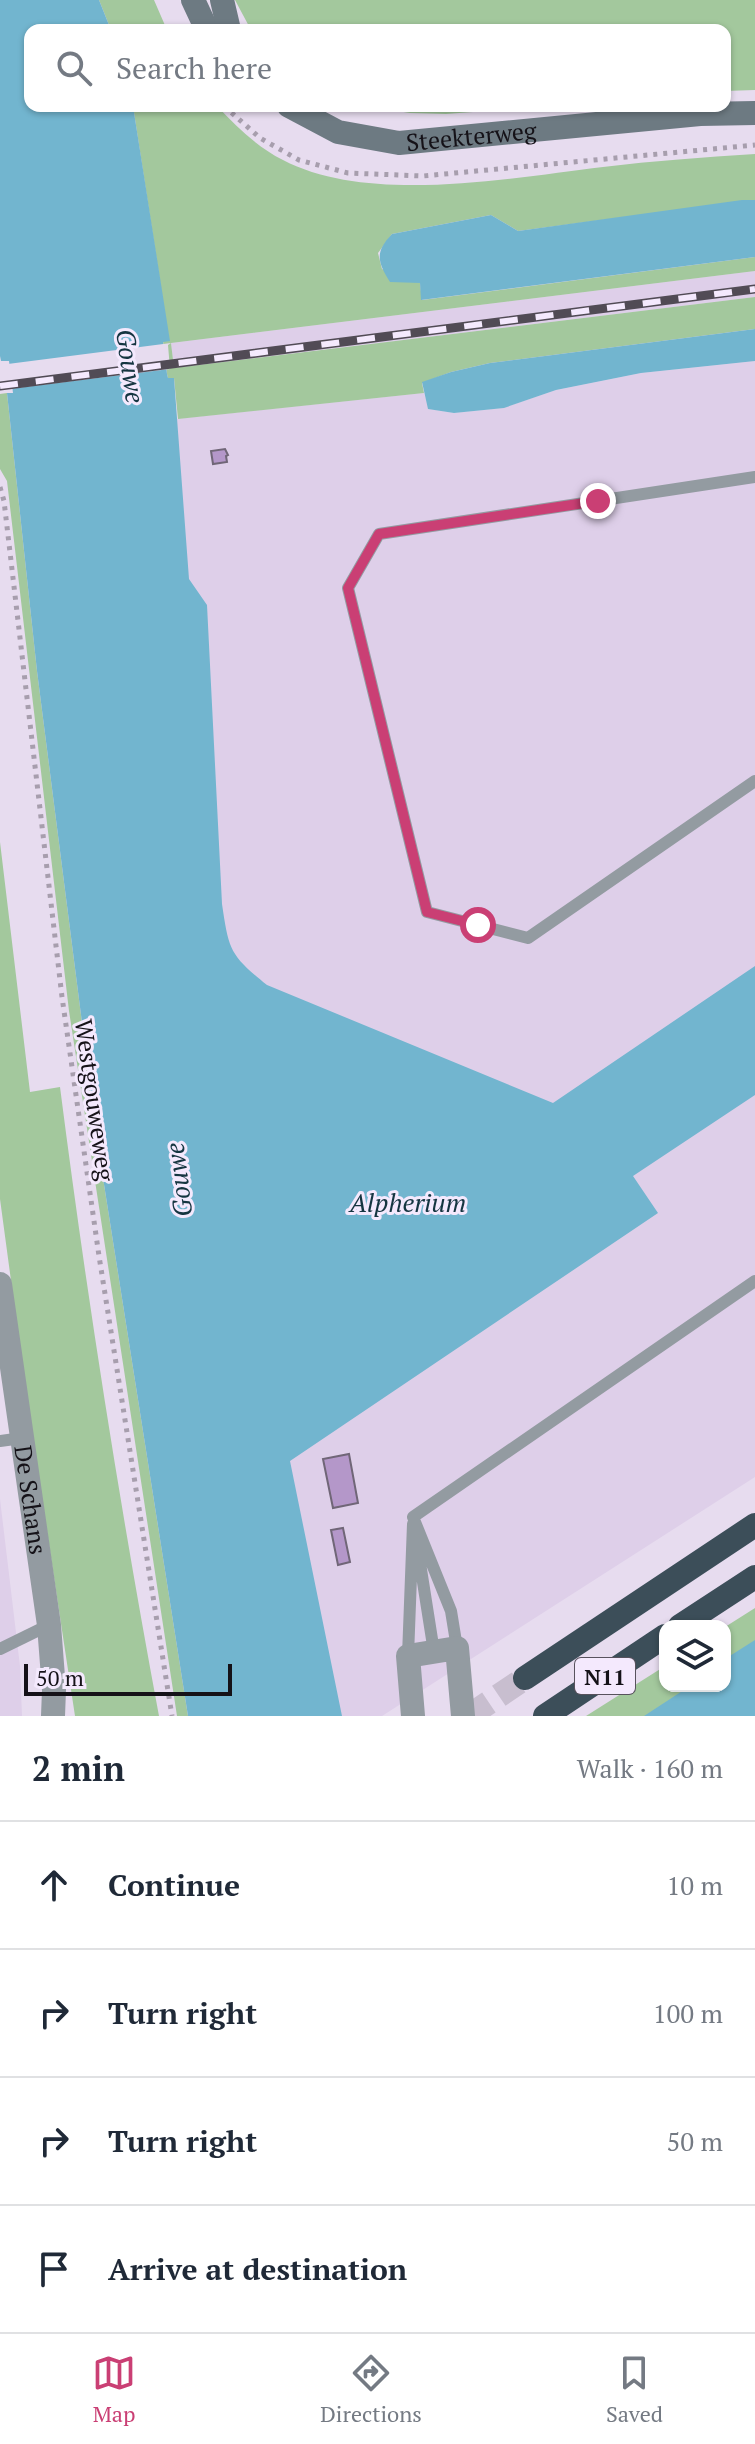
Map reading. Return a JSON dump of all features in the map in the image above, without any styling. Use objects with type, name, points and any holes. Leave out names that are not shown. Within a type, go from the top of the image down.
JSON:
[{"type":"highway","name":"N11","points":[[525,1678],[755,1525]]},
{"type":"highway","points":[[689,1620],[755,1577]]},
{"type":"highway","name":"N11","points":[[545,1716],[659,1640]]},
{"type":"main road","points":[[193,0],[204,24]]},
{"type":"main road","points":[[222,0],[228,24]]},
{"type":"main road","name":"Steekterweg","points":[[300,112],[338,132],[399,143],[700,114],[755,113]]},
{"type":"street","name":"De Schans","points":[[0,1284],[11,1440],[49,1625],[54,1715]]},
{"type":"street","points":[[413,1716],[408,1656],[446,1650],[463,1716]]},
{"type":"lane","points":[[755,477],[379,534],[348,588],[427,912],[528,938],[755,781]]},
{"type":"lane","points":[[413,1517],[755,1281]]},
{"type":"lane","points":[[413,1517],[451,1611],[446,1650]]},
{"type":"lane","points":[[413,1517],[446,1650]]},
{"type":"lane","points":[[408,1656],[413,1517]]},
{"type":"lane","points":[[0,1649],[49,1625]]},
{"type":"path","name":"Westgouweweg","points":[[0,487],[62,997],[172,1716]]},
{"type":"shaded area","points":[[755,271],[755,297],[174,368],[171,343]]},
{"type":"shaded area","name":"Alpherium","points":[[755,361],[755,1477],[382,1716],[319,1716],[275,1470],[166,420],[424,393],[429,409],[454,413],[503,408],[556,390],[641,373]]},
{"type":"shaded area","points":[[0,1499],[20,1666],[22,1716],[0,1716]]},
{"type":"green space","points":[[99,0],[154,0],[164,24],[109,24]]},
{"type":"green space","points":[[235,0],[755,0],[755,90],[731,91],[731,24],[248,24]]},
{"type":"green space","points":[[134,112],[223,112],[256,143],[283,160],[318,174],[356,182],[398,185],[484,181],[755,154],[755,200],[518,231],[491,215],[392,234],[378,253],[382,269],[420,283],[422,300],[755,257],[755,271],[171,343],[174,368],[755,297],[755,329],[490,363],[422,383],[424,393],[178,419],[174,378],[168,378],[163,341],[169,340]]},
{"type":"green space","points":[[403,112],[472,112],[446,114]]},
{"type":"green space","points":[[7,393],[37,671],[97,1140],[188,1716],[177,1716],[69,1011],[7,481],[0,469],[0,394]]},
{"type":"green space","points":[[0,842],[30,1092],[60,1087],[105,1402],[159,1716],[75,1716],[0,1199]]},
{"type":"green space","points":[[755,1608],[755,1716],[586,1716],[659,1670],[659,1692],[731,1692],[731,1623]]},
{"type":"water","name":"Gouwe","points":[[0,0],[99,0],[109,24],[24,24],[24,112],[134,112],[170,341],[163,342],[168,378],[174,378],[189,579],[207,605],[222,904],[227,932],[238,959],[267,985],[553,1103],[755,966],[755,1095],[633,1176],[658,1213],[290,1461],[342,1716],[188,1716],[97,1140],[37,671],[7,393],[13,393],[9,361],[1,361]]},
{"type":"water","points":[[755,200],[755,257],[421,300],[420,283],[390,282],[380,262],[380,252],[392,234],[491,215],[518,231]]},
{"type":"water","points":[[755,329],[755,361],[641,373],[556,390],[504,408],[454,413],[428,409],[422,382],[490,363]]},
{"type":"water","points":[[755,1640],[755,1716],[644,1716],[681,1692],[731,1692],[731,1655]]},
{"type":"pier","points":[[171,343],[168,345],[170,369],[9,389],[6,365],[0,365]]},
{"type":"building","points":[[225,449],[227,462],[213,464],[211,451]]},
{"type":"building","points":[[349,1454],[358,1503],[333,1508],[323,1459]]},
{"type":"building","points":[[343,1528],[350,1562],[338,1565],[331,1530]]},
{"type":"tunnel","points":[[469,1716],[525,1678]]},
{"type":"railway","points":[[0,386],[755,289]]},
{"type":"route","points":[[478,925],[427,912],[348,588],[379,534],[598,501]]}]
